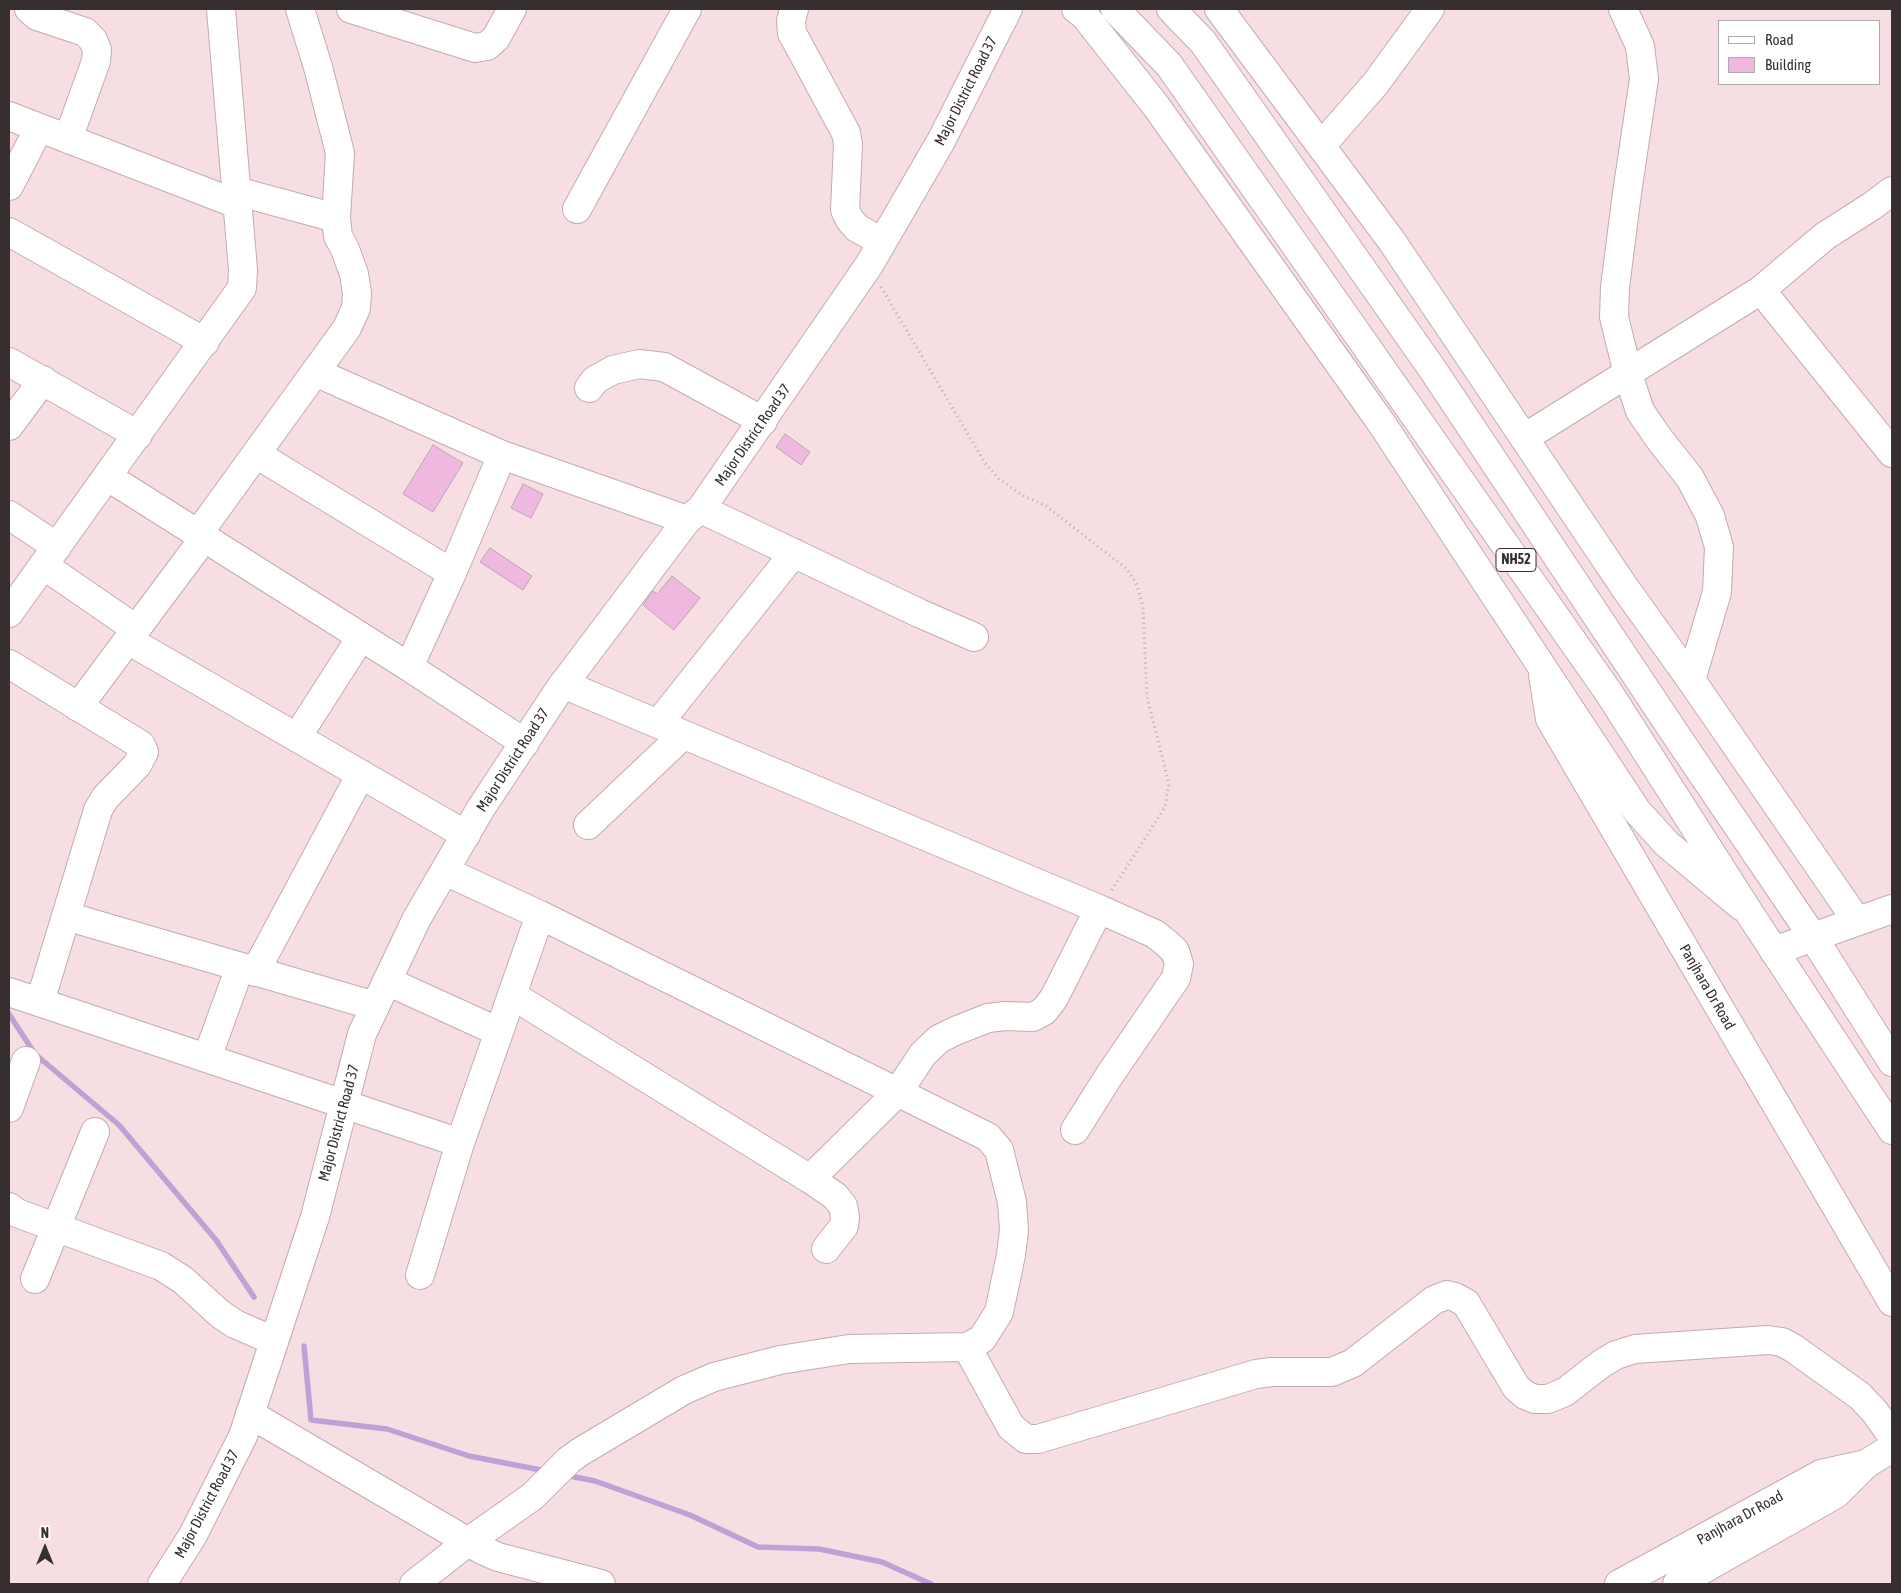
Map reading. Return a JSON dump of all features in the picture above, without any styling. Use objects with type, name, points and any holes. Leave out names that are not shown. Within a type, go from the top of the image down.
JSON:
[{"type":"main road","points":[[29,9],[37,16],[85,32],[93,40],[97,50],[96,61],[68,139]]},
{"type":"main road","points":[[9,613],[242,288],[243,270],[221,9]]},
{"type":"main road","points":[[78,707],[201,536],[256,454],[348,328],[356,308],[357,293],[354,274],[338,236],[336,218],[340,153],[318,67],[300,9]]},
{"type":"main road","points":[[351,9],[475,48],[487,46],[496,38],[512,9]]},
{"type":"main road","points":[[577,209],[687,9]]},
{"type":"main road","points":[[793,9],[790,21],[792,33],[846,133],[848,144],[845,210],[857,228],[882,242]]},
{"type":"main road","name":"Major District Road 37","points":[[162,1584],[194,1535],[243,1436],[315,1216],[362,1034],[416,920],[466,835],[563,684],[763,421],[869,265],[941,141],[1008,9]]},
{"type":"main road","points":[[1076,9],[1085,16],[1156,106],[1382,424],[1637,811],[1667,844],[1750,914]]},
{"type":"main road","name":"NH52","points":[[1115,9],[1169,65],[1604,685],[1750,914],[1892,1130]]},
{"type":"main road","name":"NH52","points":[[1171,9],[1203,42],[1433,370],[1813,937],[1892,1062]]},
{"type":"main road","points":[[1219,9],[1391,240],[1625,588],[1691,680],[1857,921]]},
{"type":"main road","points":[[1321,146],[1376,83],[1430,9]]},
{"type":"main road","points":[[1623,9],[1640,46],[1644,79],[1615,287],[1614,317],[1628,374],[1640,411],[1690,478],[1710,516],[1719,547],[1717,592],[1691,680]]},
{"type":"main road","points":[[9,116],[68,139],[237,197],[336,218]]},
{"type":"main road","points":[[9,186],[40,128]]},
{"type":"main road","points":[[1524,438],[1761,290],[1825,236],[1892,191]]},
{"type":"main road","points":[[11,237],[205,342]]},
{"type":"main road","points":[[1761,290],[1892,453]]},
{"type":"main road","points":[[9,362],[138,435]]},
{"type":"main road","points":[[589,388],[595,380],[613,370],[639,364],[664,367],[763,421]]},
{"type":"main road","points":[[315,372],[502,455],[694,514],[794,553],[919,613],[974,637]]},
{"type":"main road","points":[[9,426],[43,380]]},
{"type":"main road","points":[[256,454],[452,573]]},
{"type":"main road","points":[[408,667],[452,573],[502,455]]},
{"type":"main road","points":[[108,477],[408,667],[524,743]]},
{"type":"main road","points":[[9,516],[132,634],[297,737],[466,835]]},
{"type":"main road","points":[[658,724],[794,553]]},
{"type":"main road","points":[[297,737],[361,637]]},
{"type":"main road","points":[[9,664],[141,745],[144,752],[137,765],[101,804],[40,1002]]},
{"type":"main road","name":"Panjhara Dr Road","points":[[1541,666],[1550,719],[1892,1302]]},
{"type":"main road","points":[[563,684],[1099,909],[1155,934],[1175,951],[1179,964],[1176,978],[1109,1076],[1076,1130]]},
{"type":"main road","points":[[588,825],[683,735]]},
{"type":"main road","points":[[207,1058],[248,969],[361,774]]},
{"type":"main road","points":[[414,1584],[468,1542],[534,1496],[569,1460],[580,1452],[684,1390],[714,1377],[780,1360],[849,1349],[967,1347],[982,1339],[999,1312],[1011,1256],[1014,1230],[1012,1202],[999,1150],[988,1136],[540,915],[445,871]]},
{"type":"main road","points":[[810,1179],[898,1092],[923,1054],[939,1039],[988,1018],[1005,1016],[1033,1017],[1044,1011],[1054,998],[1099,909]]},
{"type":"main road","points":[[1774,951],[1892,909]]},
{"type":"main road","points":[[420,1275],[460,1143],[540,915]]},
{"type":"main road","points":[[66,916],[375,1006]]},
{"type":"main road","points":[[387,981],[499,1032]]},
{"type":"main road","points":[[9,992],[460,1143]]},
{"type":"main road","points":[[512,995],[835,1196],[843,1206],[844,1226],[826,1249]]},
{"type":"main road","points":[[9,1108],[26,1061]]},
{"type":"main road","points":[[35,1279],[95,1132]]},
{"type":"main road","points":[[9,1207],[17,1213],[161,1266],[191,1286],[220,1314],[235,1324],[274,1341]]},
{"type":"main road","points":[[967,1347],[1011,1427],[1026,1440],[1038,1439],[1256,1374],[1272,1372],[1332,1372],[1353,1363],[1434,1300],[1447,1295],[1466,1303],[1516,1386],[1525,1395],[1535,1399],[1548,1399],[1565,1392],[1601,1364],[1616,1355],[1635,1349],[1768,1340],[1782,1342],[1793,1348],[1860,1396],[1875,1412],[1892,1436]]},
{"type":"main road","points":[[250,1414],[468,1542],[498,1557],[601,1584]]},
{"type":"main road","name":"Panjhara Dr Road","points":[[1678,1584],[1836,1494],[1866,1464],[1892,1448]]},
{"type":"main road","name":"Panjhara Dr Road","points":[[1619,1584],[1820,1474],[1866,1464]]},
{"type":"path","points":[[869,265],[985,463],[1006,484],[1022,495],[1046,506],[1127,569],[1137,585],[1143,608],[1147,697],[1169,784],[1165,807],[1099,909]]},
{"type":"building","points":[[785,434],[810,452],[801,465],[776,447]]},
{"type":"building","points":[[433,445],[463,463],[433,512],[403,494]]},
{"type":"building","points":[[523,484],[543,494],[531,518],[511,508]]},
{"type":"building","points":[[490,548],[532,576],[523,590],[480,562]]},
{"type":"building","points":[[672,576],[700,598],[674,630],[643,605],[653,591],[657,594]]},
{"type":"waterway","points":[[9,1014],[35,1054],[119,1125],[216,1240],[254,1297]]},
{"type":"waterway","points":[[304,1346],[311,1420],[387,1429],[469,1456],[546,1471]]},
{"type":"waterway","points":[[565,1475],[595,1481],[690,1515],[758,1547],[819,1549],[882,1562],[931,1584]]}]
